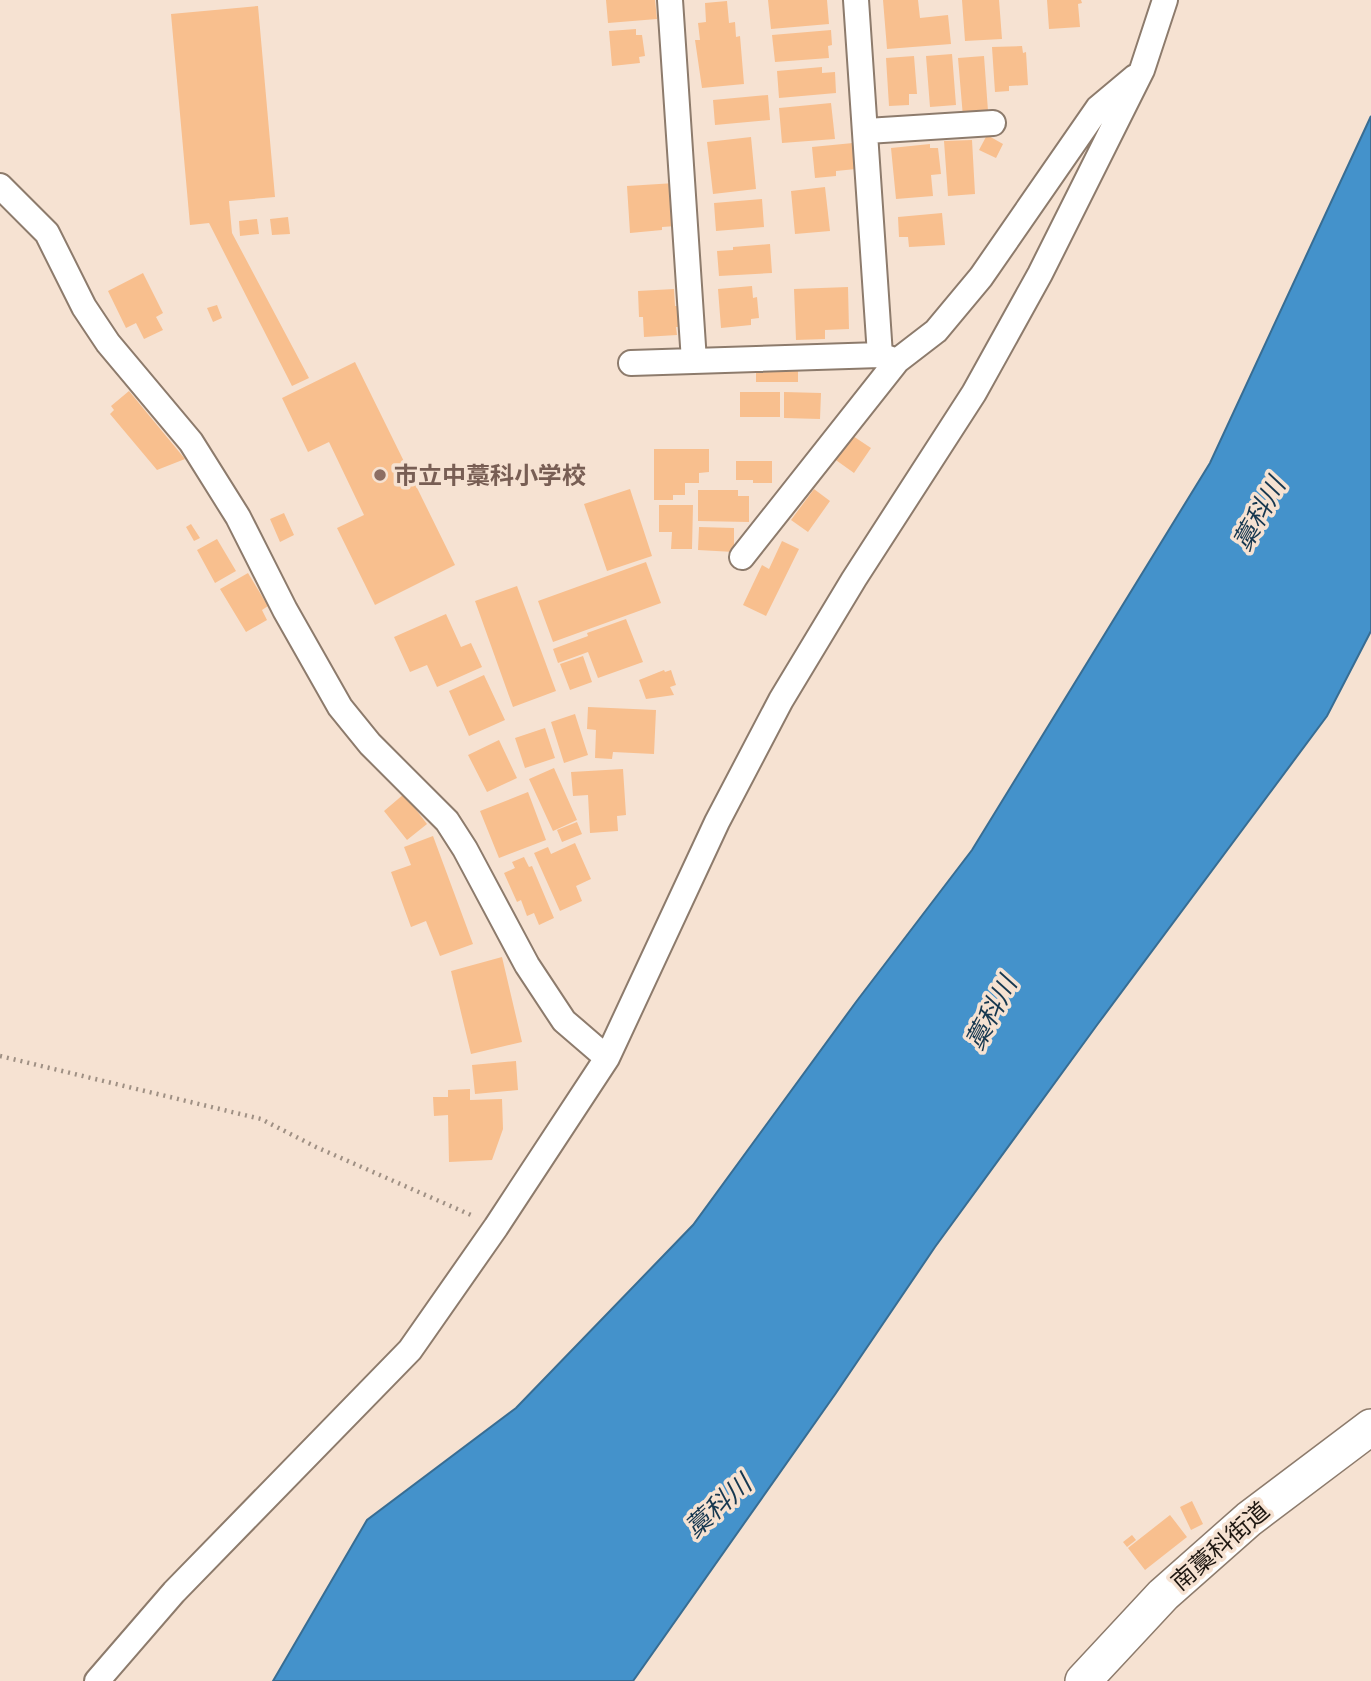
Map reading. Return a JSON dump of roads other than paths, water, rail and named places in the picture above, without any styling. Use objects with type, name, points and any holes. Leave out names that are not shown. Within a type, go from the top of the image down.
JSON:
[{"type":"main road","name":"南藁科街道","points":[[1083,1681],[1163,1595],[1240,1527],[1371,1427]]},
{"type":"street","points":[[670,0],[694,361]]},
{"type":"street","points":[[856,0],[888,358]]},
{"type":"street","points":[[97,1681],[174,1592],[410,1350],[496,1227],[607,1058],[717,822],[781,700],[854,579],[974,393],[1040,274],[1142,70],[1165,0]]},
{"type":"street","points":[[742,557],[888,358],[936,331],[981,277],[1098,108],[1142,70]]},
{"type":"street","points":[[867,131],[993,124]]},
{"type":"street","points":[[0,186],[47,233],[84,307],[108,343],[191,442],[238,517],[285,610],[340,708],[370,744],[447,821],[465,849],[527,965],[564,1021],[607,1058]]},
{"type":"street","points":[[631,363],[888,358]]},
{"type":"water","name":"藁科川","points":[[1371,116],[1371,631],[1327,716],[935,1247],[836,1393],[633,1681],[273,1681],[367,1520],[516,1408],[693,1225],[856,1002],[972,850],[1210,463]]},
{"type":"place","name":"市立中藁科小学校","points":[[380,475]]}]
